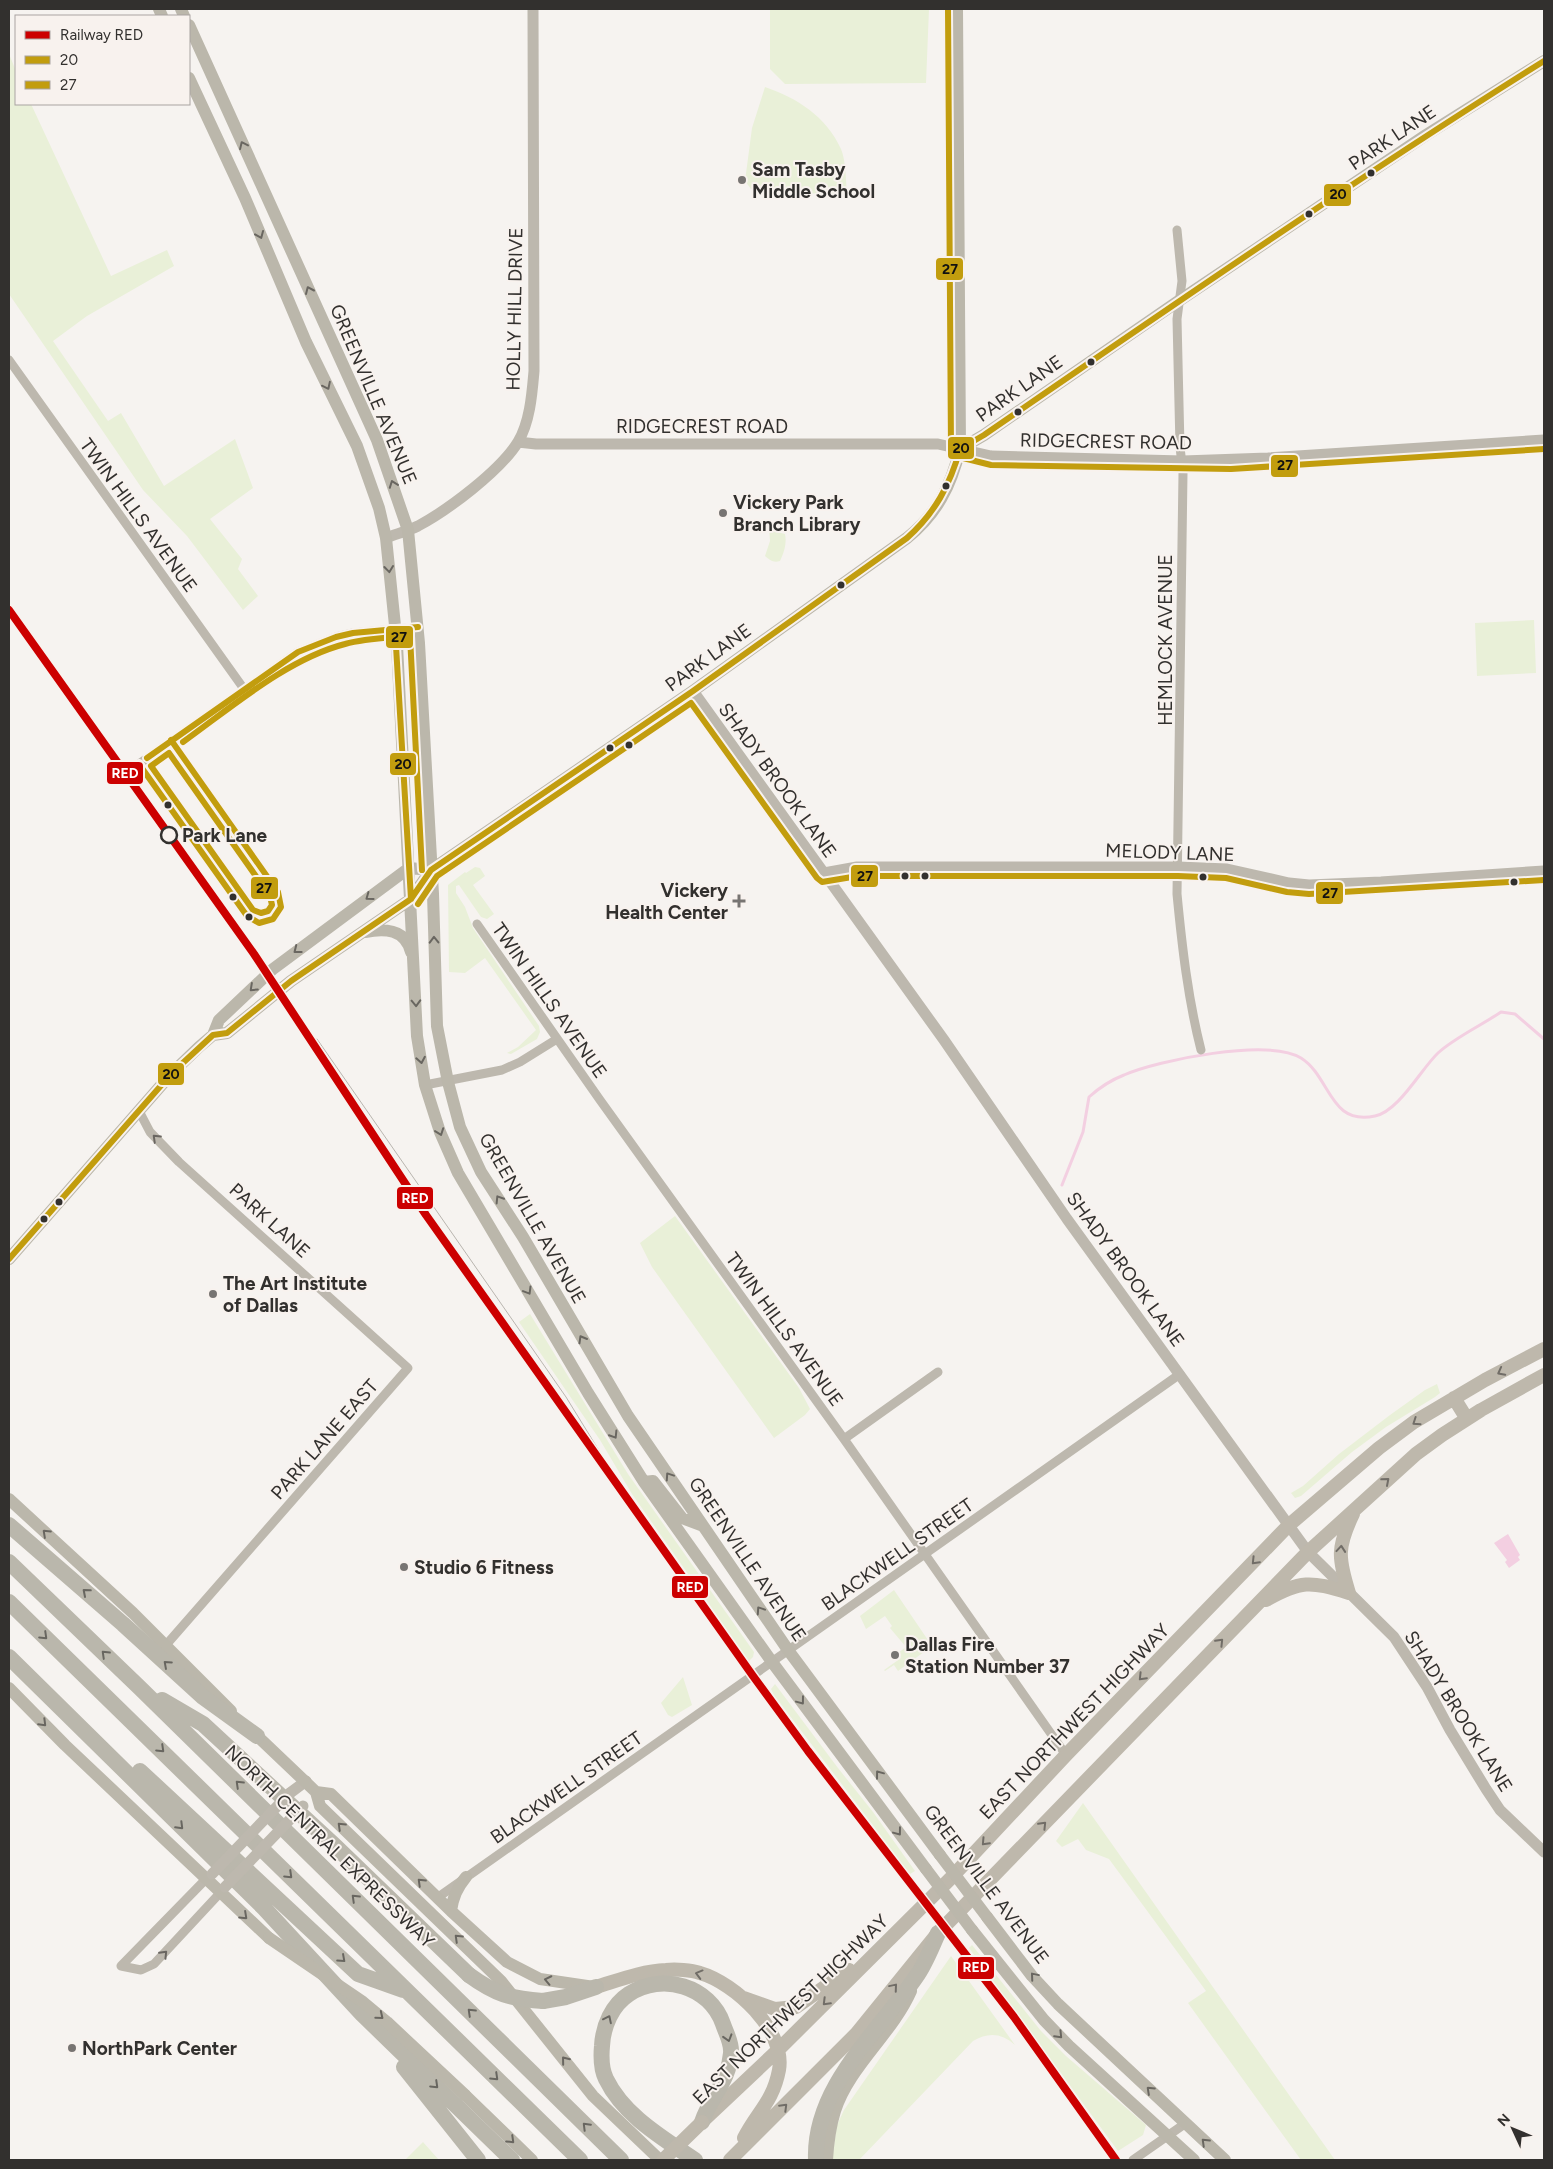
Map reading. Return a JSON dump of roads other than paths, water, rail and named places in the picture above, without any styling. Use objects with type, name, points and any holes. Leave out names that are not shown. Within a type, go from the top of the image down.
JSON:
[{"type":"highway","points":[[9,1525],[203,1697],[257,1736]]},
{"type":"highway","name":"NORTH CENTRAL EXPRESSWAY","points":[[9,1562],[621,2160]]},
{"type":"highway","points":[[9,1602],[580,2160]]},
{"type":"highway","points":[[9,1645],[174,1803],[358,1974],[409,1993]]},
{"type":"highway","points":[[9,1656],[264,1908],[362,2014],[512,2160]]},
{"type":"highway","points":[[140,1688],[203,1724],[334,1845],[469,1975],[485,1986],[501,1995],[518,2000],[543,2002],[596,1987]]},
{"type":"highway","points":[[816,2160],[822,2118],[835,2085],[919,1973],[938,1933]]},
{"type":"highway","points":[[695,2160],[642,2123],[626,2106],[606,2079],[601,2059],[603,2031],[614,2008],[629,1994],[651,1985],[670,1984],[692,1988],[710,2000],[721,2016],[732,2051],[726,2080],[708,2105],[702,2122]]},
{"type":"highway","points":[[362,2014],[478,2160]]},
{"type":"main road","points":[[957,9],[960,449]]},
{"type":"main road","name":"GREENVILLE AVENUE","points":[[190,27],[377,440],[408,530],[418,628],[431,870],[436,1026],[460,1127],[471,1153],[523,1237],[628,1416],[788,1650],[940,1855],[1032,1976],[1058,2004],[1225,2160]]},
{"type":"main road","name":"PARK LANE","points":[[213,1035],[227,1033],[292,982],[411,899],[431,870],[694,691],[915,531],[928,518],[946,492],[953,478],[960,449],[984,436],[1180,300],[1426,135],[1544,60]]},
{"type":"main road","name":"GREENVILLE AVENUE","points":[[190,80],[244,198],[306,342],[357,446],[379,508],[386,538],[395,629],[417,1036],[426,1085],[440,1132],[458,1174],[588,1393],[644,1482],[772,1662],[926,1869],[1044,2020],[1194,2160]]},
{"type":"main road","points":[[244,198],[264,189]]},
{"type":"main road","points":[[306,342],[329,335]]},
{"type":"main road","points":[[409,868],[431,870]]},
{"type":"main road","name":"PARK LANE","points":[[9,1259],[172,1073],[213,1035],[219,1020],[273,969],[409,868]]},
{"type":"main road","points":[[360,934],[382,930],[400,934],[406,940],[414,962]]},
{"type":"main road","points":[[503,1249],[523,1237]]},
{"type":"main road","name":"EAST NORTHWEST HIGHWAY","points":[[662,2160],[777,2050],[950,1879],[1066,1755],[1289,1525],[1379,1448],[1414,1422],[1544,1349]]},
{"type":"main road","points":[[733,2157],[857,2033],[938,1933],[1308,1552],[1416,1454],[1467,1419],[1544,1375]]},
{"type":"main road","points":[[588,1393],[607,1382]]},
{"type":"main road","points":[[1454,1398],[1467,1419]]},
{"type":"main road","points":[[644,1482],[653,1481],[682,1518],[703,1526]]},
{"type":"main road","name":"NORTH CENTRAL EXPRESSWAY","points":[[9,1498],[166,1645],[316,1792],[320,1806],[501,1981],[593,2096],[662,2160]]},
{"type":"main road","points":[[1349,1593],[1343,1575],[1340,1544],[1356,1507]]},
{"type":"main road","points":[[1245,1615],[1290,1587],[1307,1583],[1321,1584],[1349,1593]]},
{"type":"main road","points":[[9,1688],[65,1745],[223,1890],[269,1938],[381,2017],[532,2160]]},
{"type":"main road","name":"NORTH CENTRAL EXPRESSWAY","points":[[316,1792],[331,1794],[450,1912],[507,1962],[524,1972],[540,1978],[596,1987]]},
{"type":"main road","points":[[450,1912],[452,1899],[458,1887],[466,1878]]},
{"type":"main road","points":[[741,1998],[775,2008],[796,2007],[872,1955]]},
{"type":"main road","points":[[596,1987],[639,1974],[667,1970],[700,1973],[722,1983],[763,2018],[777,2050],[779,2068],[768,2102],[733,2157]]},
{"type":"main road","points":[[827,2160],[828,2139],[835,2110],[849,2082],[903,2008],[919,1973]]},
{"type":"street","name":"HOLLY HILL DRIVE","points":[[386,538],[419,526],[488,476],[518,442],[528,410],[534,371],[532,9]]},
{"type":"street","name":"HEMLOCK AVENUE","points":[[1177,230],[1182,281],[1177,327],[1180,447],[1183,461],[1177,894],[1182,945],[1200,1050]]},
{"type":"street","name":"TWIN HILLS AVENUE","points":[[9,360],[244,689]]},
{"type":"street","name":"RIDGECREST ROAD","points":[[518,442],[536,444],[938,444],[992,456],[1183,461],[1268,458],[1544,440]]},
{"type":"street","points":[[139,764],[277,666],[316,644],[353,634],[418,628]]},
{"type":"street","name":"SHADY BROOK LANE","points":[[694,691],[1067,1219],[1308,1552],[1394,1638],[1427,1686],[1473,1770],[1500,1810],[1544,1852]]},
{"type":"street","name":"MELODY LANE","points":[[824,873],[857,867],[1178,867],[1227,869],[1289,883],[1309,885],[1544,871]]},
{"type":"street","name":"TWIN HILLS AVENUE","points":[[477,924],[557,1039],[844,1439],[1066,1755]]},
{"type":"street","points":[[426,1085],[502,1070],[520,1062],[557,1039]]},
{"type":"street","name":"PARK LANE","points":[[139,1111],[150,1132],[180,1162],[408,1368]]},
{"type":"street","name":"PARK LANE EAST","points":[[166,1645],[408,1368]]},
{"type":"street","points":[[844,1439],[938,1372]]},
{"type":"street","name":"BLACKWELL STREET","points":[[437,1898],[1180,1374]]},
{"type":"street","points":[[306,1782],[290,1793],[121,1966],[141,1970],[154,1964],[316,1792]]},
{"type":"street","points":[[1133,2160],[1186,2123]]},
{"type":"waterway","points":[[1062,1185],[1083,1132],[1089,1097],[1101,1087],[1119,1077],[1140,1069],[1213,1053],[1264,1050],[1285,1052],[1301,1058],[1311,1066],[1332,1098],[1348,1114],[1360,1117],[1375,1116],[1384,1113],[1393,1106],[1409,1089],[1431,1060],[1445,1047],[1501,1012],[1515,1014],[1544,1039]]},
{"type":"tram line","points":[[317,1039],[566,1397],[638,1514]]},
{"type":"rail line","name":"RED","points":[[9,610],[254,954],[426,1215],[753,1676],[808,1751],[1014,2017],[1116,2160]]},
{"type":"place","name":"Sam Tasby Middle School","points":[[742,180]]},
{"type":"place","name":"Vickery Park Branch Library","points":[[723,513]]},
{"type":"place","name":"Park Lane","points":[[169,835]]},
{"type":"place","name":"Vickery Health Center","points":[[739,901]]},
{"type":"place","name":"The Art Institute of Dallas","points":[[213,1294]]},
{"type":"place","name":"Studio 6 Fitness","points":[[404,1567]]},
{"type":"place","name":"Dallas Fire Station Number 37","points":[[895,1655]]},
{"type":"place","name":"NorthPark Center","points":[[72,2048]]}]
